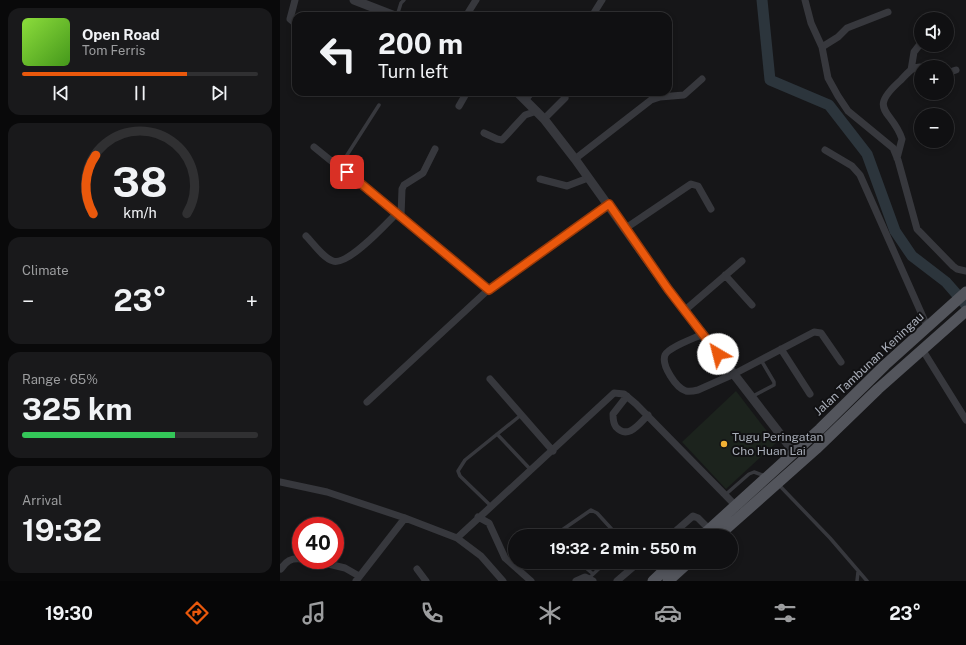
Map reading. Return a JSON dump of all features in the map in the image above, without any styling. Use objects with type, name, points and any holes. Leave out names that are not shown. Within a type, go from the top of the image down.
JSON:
[{"type":"main road","name":"Jalan Tambunan Keningau","points":[[715,529],[736,506],[927,326],[966,292]]},
{"type":"main road","name":"Jalan Tambunan Keningau","points":[[717,529],[778,483],[922,349],[966,311]]},
{"type":"main road","points":[[653,581],[666,569]]},
{"type":"main road","points":[[668,581],[681,569]]},
{"type":"street","points":[[292,21],[290,19],[295,0]]},
{"type":"street","points":[[354,0],[386,12]]},
{"type":"street","points":[[468,12],[476,0]]},
{"type":"street","points":[[594,12],[602,0]]},
{"type":"street","points":[[805,0],[811,23],[822,46],[828,78],[842,103],[848,111],[890,144],[897,158],[919,232],[953,266],[957,269],[966,271]]},
{"type":"street","points":[[822,46],[838,37],[847,28],[888,12]]},
{"type":"street","points":[[911,70],[914,52]]},
{"type":"street","points":[[897,158],[902,139],[884,110],[883,103],[886,94],[914,68]]},
{"type":"street","points":[[575,159],[650,100],[660,97],[684,95],[702,80]]},
{"type":"street","points":[[459,106],[465,96]]},
{"type":"street","points":[[529,96],[537,111],[609,204],[684,311],[794,452]]},
{"type":"street","points":[[544,119],[565,98]]},
{"type":"street","points":[[484,133],[502,140],[525,115],[537,111]]},
{"type":"street","points":[[314,147],[340,166],[489,290]]},
{"type":"street","points":[[306,236],[330,259],[341,261],[348,258],[399,215],[402,188],[404,185],[423,173],[435,148]]},
{"type":"street","points":[[825,150],[852,166],[860,175],[927,326]]},
{"type":"street","points":[[540,179],[567,186],[588,178]]},
{"type":"street","points":[[626,228],[691,184],[698,186],[711,208]]},
{"type":"street","points":[[367,402],[489,290],[609,204]]},
{"type":"street","points":[[684,311],[742,260]]},
{"type":"street","points":[[725,275],[752,305]]},
{"type":"street","points":[[703,334],[666,354],[666,364],[675,382],[684,390],[692,392],[734,374],[817,331],[823,336],[841,362]]},
{"type":"street","points":[[781,349],[810,394]]},
{"type":"street","points":[[922,349],[966,420]]},
{"type":"street","points":[[490,379],[553,450]]},
{"type":"street","points":[[457,538],[612,394],[621,393],[628,396],[736,506]]},
{"type":"street","points":[[628,396],[613,414],[614,423],[620,430],[625,432],[632,430],[648,415]]},
{"type":"street","points":[[280,482],[327,492],[405,518],[457,538],[481,556],[503,581]]},
{"type":"street","points":[[678,529],[693,516],[698,518],[706,529]]},
{"type":"street","points":[[478,517],[489,523],[505,558],[531,581]]},
{"type":"street","points":[[344,568],[358,578],[405,518]]},
{"type":"street","points":[[281,569],[284,564],[292,559]]},
{"type":"street","points":[[417,569],[426,581]]},
{"type":"street","points":[[617,581],[631,569]]},
{"type":"street","points":[[576,581],[581,578],[592,578]]},
{"type":"lane","points":[[398,12],[404,0]]},
{"type":"lane","points":[[340,166],[379,105]]},
{"type":"lane","points":[[751,397],[774,385],[774,382],[761,360]]},
{"type":"lane","points":[[491,506],[460,476],[458,471],[466,460],[522,414]]},
{"type":"lane","points":[[498,434],[531,470]]},
{"type":"lane","points":[[725,495],[754,472],[767,477]]},
{"type":"lane","points":[[778,483],[830,538],[867,581]]},
{"type":"lane","points":[[563,529],[591,510],[596,512],[612,529]]},
{"type":"lane","points":[[586,569],[592,578],[600,569]]},
{"type":"lane","points":[[857,581],[858,572]]},
{"type":"shaded area","points":[[736,391],[776,443],[726,489],[682,442]]},
{"type":"waterway","points":[[762,0],[770,80],[829,105],[867,154],[895,231],[912,256],[946,282],[966,305]]},
{"type":"place","name":"Tugu Peringatan Cho Huan Lai","points":[[724,444]]},
{"type":"route","points":[[347,172],[489,290],[609,204],[668,289],[718,354]]}]
